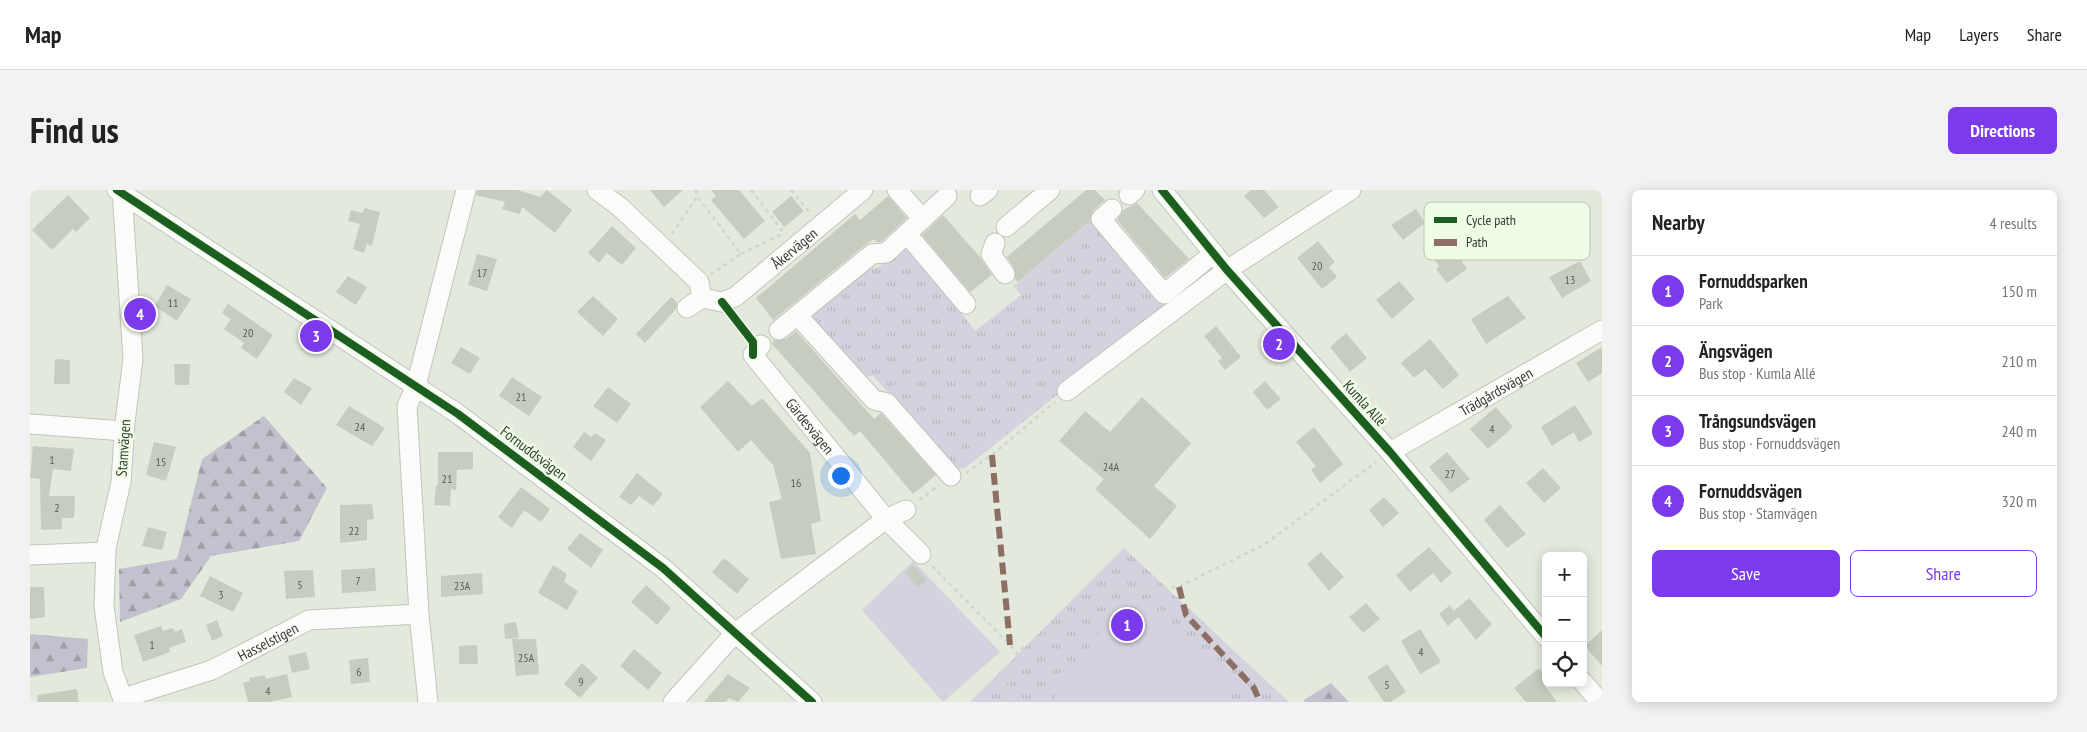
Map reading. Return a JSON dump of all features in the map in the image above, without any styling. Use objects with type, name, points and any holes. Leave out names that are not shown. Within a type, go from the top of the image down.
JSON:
[{"type":"street","points":[[428,702],[419,614],[407,406],[416,386],[466,190]]},
{"type":"street","points":[[597,190],[620,206],[663,248],[696,296]]},
{"type":"street","name":"Åkervägen","points":[[696,296],[722,302],[735,296],[816,214],[863,190]]},
{"type":"street","points":[[897,190],[923,219]]},
{"type":"street","points":[[1006,227],[1050,190]]},
{"type":"street","name":"Kumla Allé","points":[[1162,190],[1227,270],[1390,452],[1542,632]]},
{"type":"street","points":[[1067,391],[1227,270],[1352,190]]},
{"type":"street","name":"Fornuddsvägen","points":[[121,192],[458,414],[663,568],[812,702]]},
{"type":"street","name":"Stamvägen","points":[[121,192],[134,359],[124,431],[121,482],[106,552],[104,606],[113,672],[123,700]]},
{"type":"street","points":[[779,330],[872,254],[886,253],[947,196]]},
{"type":"street","points":[[1107,215],[1164,294],[1214,253]]},
{"type":"street","points":[[907,234],[966,304]]},
{"type":"street","points":[[994,243],[992,254],[1005,274]]},
{"type":"street","points":[[798,316],[874,400],[887,403],[951,476]]},
{"type":"street","name":"Trädgårdsvägen","points":[[1390,452],[1602,330]]},
{"type":"street","name":"Gärdesvägen","points":[[757,350],[886,519],[911,544]]},
{"type":"street","points":[[30,424],[124,431]]},
{"type":"street","points":[[673,702],[735,633],[886,519],[906,510]]},
{"type":"street","points":[[30,555],[106,552]]},
{"type":"street","name":"Hasselstigen","points":[[123,700],[212,670],[310,620],[419,614]]},
{"type":"path","points":[[696,190],[697,196],[741,254]]},
{"type":"path","points":[[751,190],[790,240]]},
{"type":"path","points":[[791,190],[816,214]]},
{"type":"path","points":[[663,248],[697,196]]},
{"type":"path","points":[[803,216],[816,214]]},
{"type":"path","points":[[1021,295],[1107,215]]},
{"type":"path","points":[[790,227],[790,240]]},
{"type":"path","points":[[696,296],[741,254],[790,240]]},
{"type":"path","points":[[874,400],[975,331]]},
{"type":"path","points":[[906,510],[951,476],[966,473],[992,455],[1067,391]]},
{"type":"path","points":[[1005,702],[1017,652],[1109,592],[1179,587],[1265,544],[1390,452]]},
{"type":"path","points":[[911,544],[1017,652]]},
{"type":"green space","points":[[1093,219],[1168,307],[965,468],[959,469],[873,376],[860,376],[808,317],[862,271],[879,267],[902,248],[914,249],[975,331],[1021,295],[1014,286]]},
{"type":"green space","points":[[264,416],[327,488],[299,541],[211,556],[181,599],[120,622],[119,569],[177,559],[202,459]]},
{"type":"green space","points":[[1124,548],[1289,702],[970,702]]},
{"type":"green space","points":[[913,561],[1000,652],[943,702],[862,610]]},
{"type":"green space","points":[[1122,601],[1236,679],[1220,702],[1051,702]]},
{"type":"green space","points":[[30,634],[88,639],[87,668],[30,677]]},
{"type":"green space","points":[[1331,683],[1349,702],[1305,702],[1304,700]]},
{"type":"building","points":[[477,190],[518,190],[540,197],[547,190],[572,210],[555,233],[522,207],[520,214],[502,209],[505,202],[476,195]]},
{"type":"building","points":[[650,190],[683,190],[664,207]]},
{"type":"building","points":[[711,190],[739,190],[765,221],[744,239],[711,200],[716,196]]},
{"type":"building","points":[[1086,190],[1095,190],[1105,200],[1093,211],[1090,221],[1018,282],[1015,279],[1014,268],[1007,257]]},
{"type":"building","points":[[1251,190],[1264,190],[1279,207],[1264,218],[1244,196]]},
{"type":"building","points":[[68,195],[90,218],[76,232],[73,229],[52,250],[32,230]]},
{"type":"building","points":[[791,196],[804,211],[784,227],[772,212]]},
{"type":"building","points":[[888,196],[907,218],[881,242],[877,242],[874,239],[865,245],[773,320],[756,298],[855,214],[860,220]]},
{"type":"building","points":[[1137,203],[1189,259],[1165,278],[1117,220],[1123,210]]},
{"type":"building","points":[[365,208],[380,212],[372,246],[367,244],[364,253],[353,249],[360,224],[348,221],[351,210],[362,213]]},
{"type":"building","points":[[1416,209],[1424,221],[1424,224],[1403,240],[1391,225]]},
{"type":"building","points":[[943,215],[980,257],[992,275],[970,292],[922,235]]},
{"type":"building","points":[[612,226],[636,248],[622,265],[607,253],[599,263],[588,253]]},
{"type":"building","points":[[1318,241],[1335,262],[1329,267],[1337,277],[1322,289],[1297,258]]},
{"type":"building","points":[[477,254],[497,259],[487,291],[468,285]]},
{"type":"building","points":[[1435,260],[1461,260],[1467,269],[1447,283],[1436,269],[1439,266]]},
{"type":"building","points":[[1580,261],[1591,281],[1562,298],[1549,277]]},
{"type":"building","points":[[348,276],[367,287],[356,305],[336,292]]},
{"type":"building","points":[[1399,281],[1415,299],[1392,319],[1376,300]]},
{"type":"building","points":[[167,285],[191,299],[177,321],[155,306]]},
{"type":"building","points":[[593,296],[618,319],[603,336],[577,312]]},
{"type":"building","points":[[1508,296],[1526,318],[1486,344],[1471,319]]},
{"type":"building","points":[[671,297],[677,302],[676,309],[645,343],[636,334]]},
{"type":"building","points":[[228,304],[273,335],[257,359],[241,348],[244,343],[224,329],[231,319],[222,313]]},
{"type":"building","points":[[1216,326],[1241,357],[1225,370],[1218,361],[1222,358],[1204,336]]},
{"type":"building","points":[[796,331],[874,419],[881,413],[936,475],[913,494],[860,431],[854,436],[772,344],[774,340],[786,339]]},
{"type":"building","points":[[1346,333],[1367,358],[1350,372],[1330,347]]},
{"type":"building","points":[[1430,339],[1459,375],[1443,389],[1425,369],[1414,378],[1401,363]]},
{"type":"building","points":[[461,347],[480,358],[470,374],[451,363]]},
{"type":"building","points":[[1602,347],[1602,373],[1588,382],[1576,363]]},
{"type":"building","points":[[55,359],[70,360],[70,384],[54,384]]},
{"type":"building","points":[[174,364],[190,364],[189,385],[175,385]]},
{"type":"building","points":[[512,377],[542,397],[529,416],[499,396]]},
{"type":"building","points":[[294,378],[312,388],[301,405],[284,392]]},
{"type":"building","points":[[728,381],[752,406],[762,398],[810,453],[821,521],[811,524],[816,554],[781,559],[769,502],[782,499],[773,465],[751,440],[738,452],[700,407]]},
{"type":"building","points":[[1265,381],[1281,399],[1267,410],[1253,392]]},
{"type":"building","points":[[608,387],[631,404],[617,423],[593,406]]},
{"type":"building","points":[[1142,397],[1191,443],[1154,486],[1177,506],[1150,539],[1095,489],[1104,479],[1059,441],[1085,411],[1110,432]]},
{"type":"building","points":[[1575,405],[1593,434],[1579,442],[1574,432],[1552,446],[1541,427]]},
{"type":"building","points":[[349,406],[385,428],[372,446],[336,425]]},
{"type":"building","points":[[1496,407],[1513,427],[1488,449],[1470,429]]},
{"type":"building","points":[[1314,427],[1343,464],[1320,483],[1311,470],[1316,466],[1296,442]]},
{"type":"building","points":[[584,432],[591,437],[595,433],[606,440],[591,461],[573,447]]},
{"type":"building","points":[[154,442],[176,447],[166,481],[146,475]]},
{"type":"building","points":[[33,446],[74,449],[71,471],[53,469],[49,496],[75,496],[74,518],[62,518],[62,529],[41,530],[40,479],[30,478]]},
{"type":"building","points":[[438,452],[473,452],[473,469],[457,470],[456,490],[451,489],[450,506],[434,505],[436,485],[438,486]]},
{"type":"building","points":[[1447,452],[1470,479],[1451,493],[1429,467]]},
{"type":"building","points":[[1543,468],[1561,488],[1544,503],[1526,483]]},
{"type":"building","points":[[637,473],[663,494],[653,506],[639,496],[631,505],[619,497]]},
{"type":"building","points":[[521,487],[550,509],[541,522],[524,510],[512,528],[498,517]]},
{"type":"building","points":[[1384,497],[1399,513],[1383,527],[1369,510]]},
{"type":"building","points":[[372,504],[374,519],[367,520],[367,540],[340,543],[340,505]]},
{"type":"building","points":[[1500,505],[1526,534],[1507,548],[1484,520]]},
{"type":"building","points":[[148,527],[167,532],[162,550],[142,546]]},
{"type":"building","points":[[580,533],[603,550],[591,568],[567,549]]},
{"type":"building","points":[[1429,547],[1452,573],[1441,583],[1433,573],[1410,592],[1396,575]]},
{"type":"building","points":[[1321,552],[1344,577],[1329,591],[1307,564]]},
{"type":"building","points":[[724,558],[749,579],[737,594],[712,572]]},
{"type":"building","points":[[553,565],[567,574],[564,582],[578,591],[567,610],[538,593]]},
{"type":"building","points":[[913,565],[927,580],[918,588],[905,573]]},
{"type":"building","points":[[375,568],[376,591],[342,593],[341,570]]},
{"type":"building","points":[[313,570],[315,597],[286,599],[284,571]]},
{"type":"building","points":[[482,573],[483,594],[441,597],[441,576]]},
{"type":"building","points":[[210,576],[243,593],[233,612],[200,596]]},
{"type":"building","points":[[646,585],[671,608],[657,625],[631,602]]},
{"type":"building","points":[[30,587],[44,587],[45,617],[30,619]]},
{"type":"building","points":[[1469,598],[1492,624],[1476,640],[1458,617],[1448,626],[1439,614],[1450,605],[1454,611]]},
{"type":"building","points":[[1366,603],[1380,619],[1363,633],[1349,617]]},
{"type":"building","points":[[217,620],[223,636],[212,641],[206,625]]},
{"type":"building","points":[[516,622],[519,638],[505,639],[504,624]]},
{"type":"building","points":[[161,626],[163,631],[173,628],[175,632],[182,629],[186,642],[169,648],[170,652],[143,662],[134,635]]},
{"type":"building","points":[[1420,629],[1441,662],[1420,674],[1401,641]]},
{"type":"building","points":[[1602,630],[1602,666],[1587,648],[1587,644]]},
{"type":"building","points":[[512,639],[536,639],[539,674],[516,676]]},
{"type":"building","points":[[477,645],[478,664],[459,664],[459,646]]},
{"type":"building","points":[[634,649],[662,673],[648,690],[620,666]]},
{"type":"building","points":[[306,652],[310,669],[292,673],[288,656]]},
{"type":"building","points":[[368,658],[370,682],[351,684],[349,660]]},
{"type":"building","points":[[582,663],[598,678],[580,698],[564,684]]},
{"type":"building","points":[[1387,664],[1406,692],[1390,702],[1384,702],[1367,677]]},
{"type":"building","points":[[1539,668],[1542,672],[1542,687],[1546,687],[1557,702],[1526,702],[1514,688]]},
{"type":"building","points":[[287,674],[292,697],[269,702],[248,702],[243,683],[250,681],[249,678],[265,675],[266,679]]},
{"type":"building","points":[[728,674],[750,688],[738,702],[729,698],[726,702],[704,702]]},
{"type":"building","points":[[77,689],[79,702],[38,702],[37,695]]},
{"type":"marked path","points":[[992,455],[1010,645]]},
{"type":"marked path","points":[[1179,587],[1186,615],[1254,688],[1260,702]]},
{"type":"cycle path","points":[[117,190],[458,414],[663,568],[812,702]]},
{"type":"cycle path","points":[[1162,190],[1227,270],[1390,452],[1542,632]]},
{"type":"cycle path","points":[[722,302],[753,342],[753,355]]},
{"type":"place","name":"Fornuddsvägen","points":[[140,314]]},
{"type":"place","name":"Trångsundsvägen","points":[[316,336]]},
{"type":"place","name":"Ängsvägen","points":[[1279,344]]},
{"type":"place","name":"Fornuddsparken","points":[[1127,625]]}]
